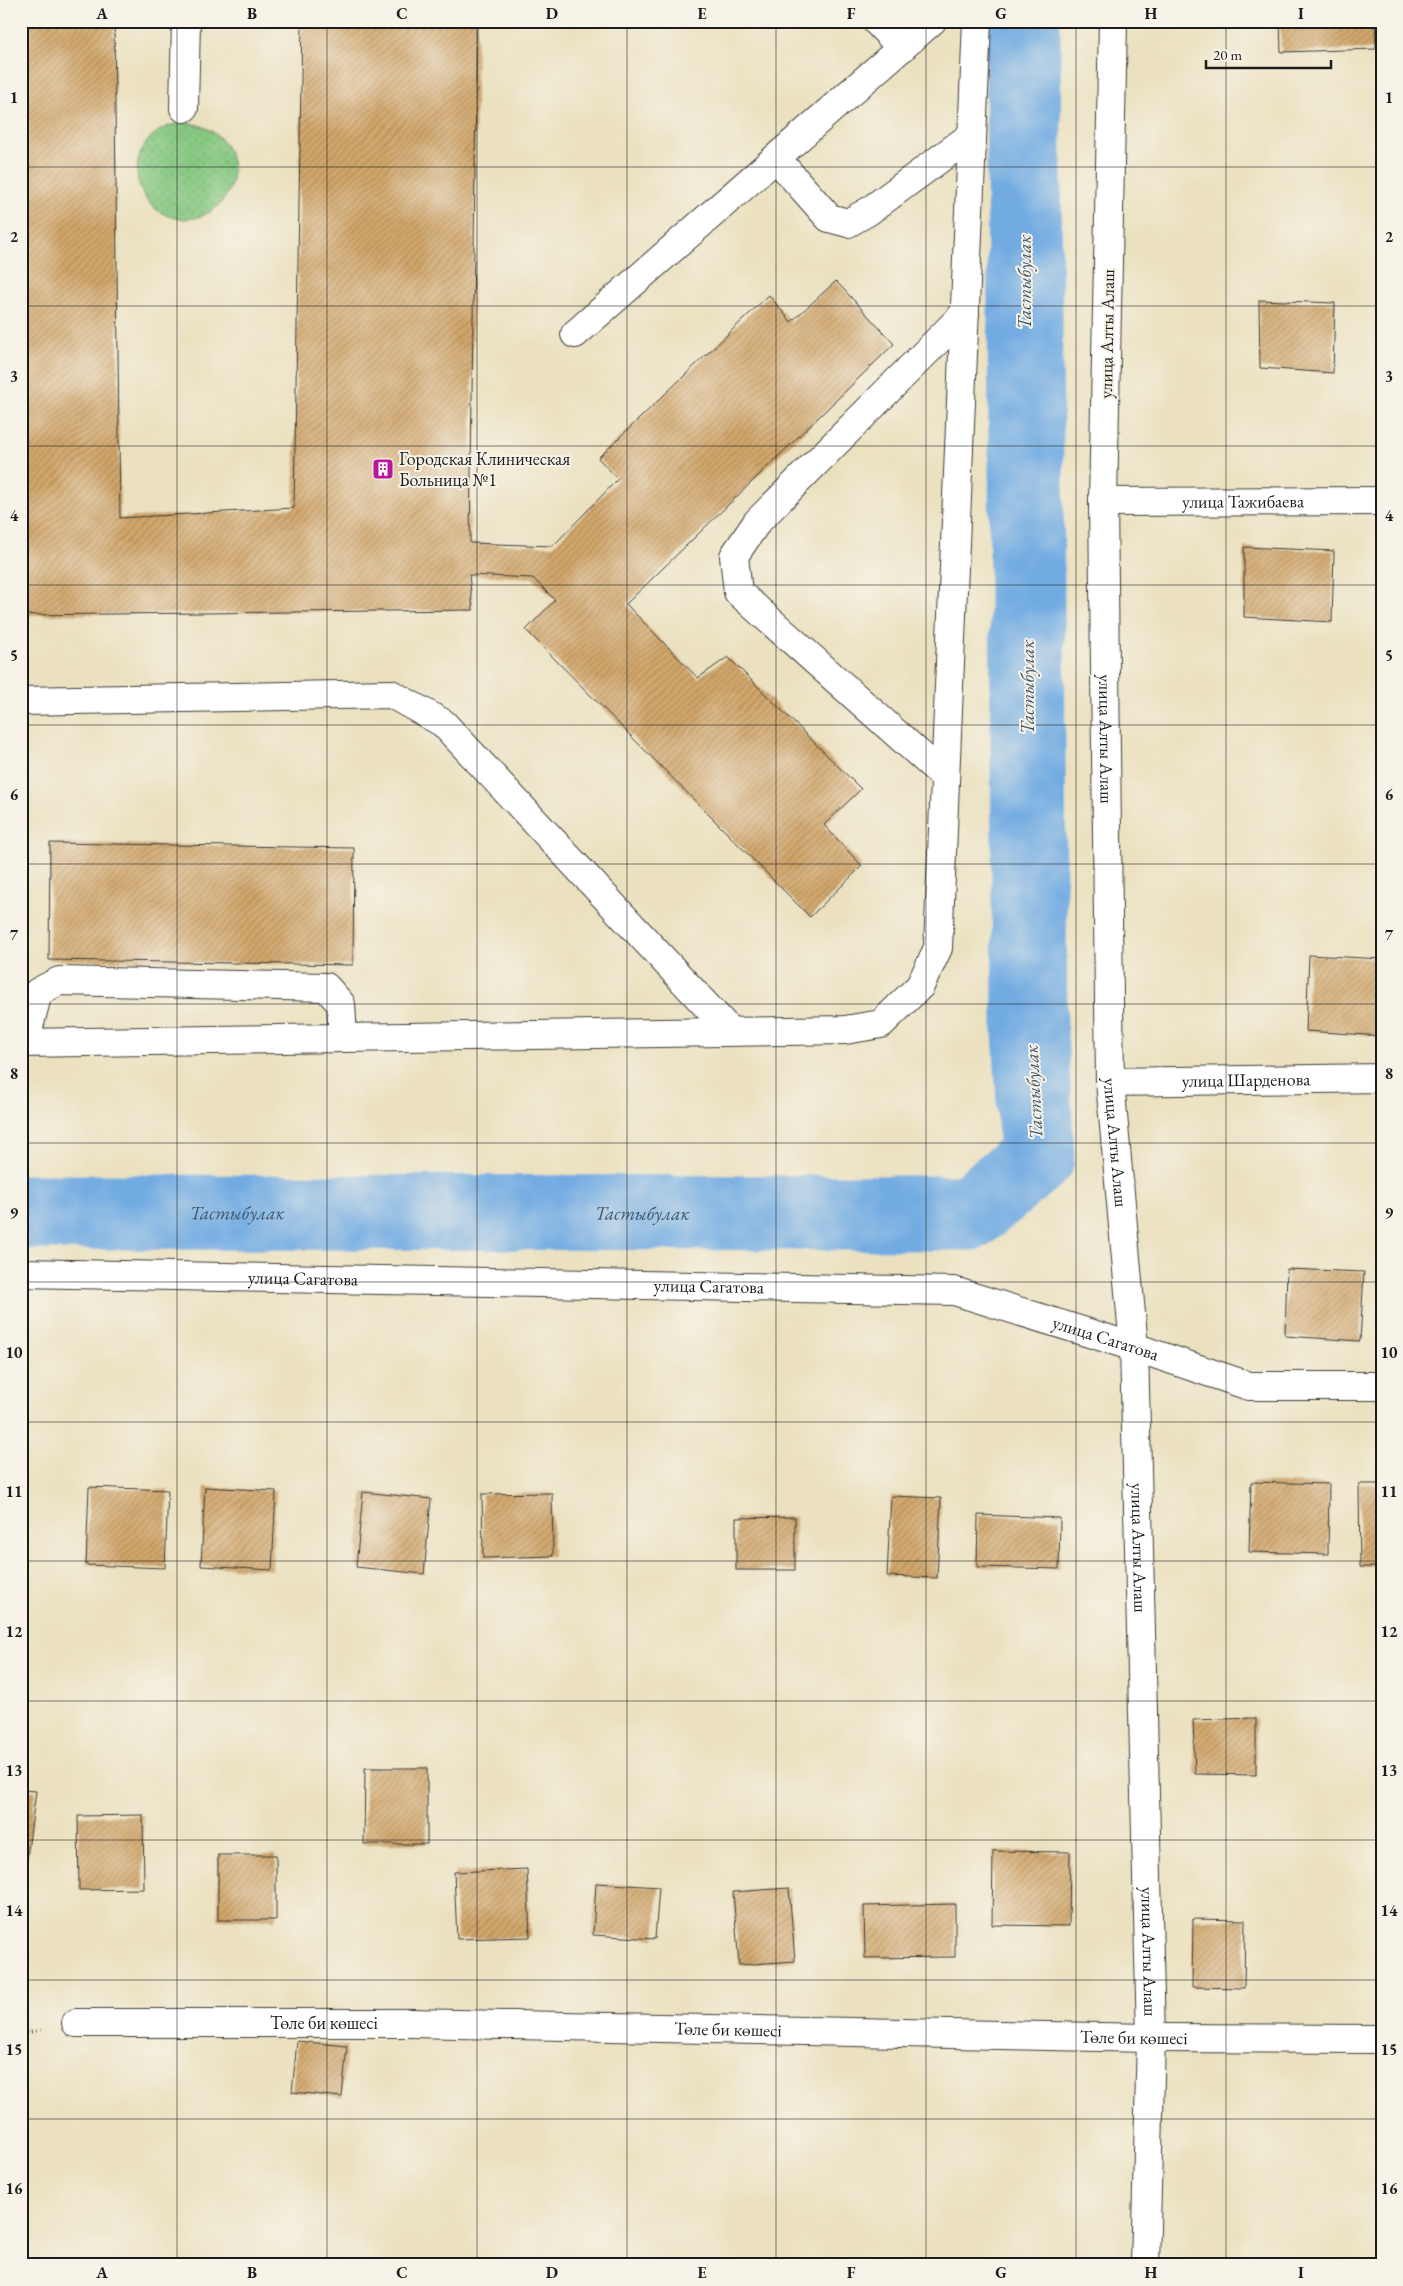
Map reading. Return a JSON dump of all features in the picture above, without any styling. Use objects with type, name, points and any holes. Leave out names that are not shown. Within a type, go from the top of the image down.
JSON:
[{"type":"street","points":[[184,108],[186,21]]},
{"type":"street","points":[[876,21],[902,48]]},
{"type":"street","points":[[575,334],[932,21]]},
{"type":"street","points":[[343,1037],[341,1004],[326,987],[59,981],[38,992],[23,1043],[845,1030],[881,1024],[920,986],[938,948],[977,21]]},
{"type":"street","name":"улица Алты Алаш","points":[[1113,21],[1103,502],[1110,1082],[1134,1347],[1151,2038],[1145,2265]]},
{"type":"street","points":[[776,158],[829,218],[848,223],[870,211],[972,135]]},
{"type":"street","points":[[945,777],[738,592],[734,556],[757,522],[964,313]]},
{"type":"street","name":"улица Тажибаева","points":[[1103,502],[1382,501]]},
{"type":"street","points":[[21,701],[391,694],[443,723],[730,1031]]},
{"type":"street","name":"улица Шарденова","points":[[1110,1082],[1382,1078]]},
{"type":"street","name":"улица Сагатова","points":[[21,1273],[954,1291],[1134,1347],[1249,1386],[1382,1386]]},
{"type":"street","name":"Төле би көшесі","points":[[76,2024],[411,2023],[1151,2038],[1382,2039]]},
{"type":"green space","points":[[185,123],[203,127],[219,137],[229,153],[233,171],[229,189],[219,205],[203,215],[185,219],[167,215],[151,205],[141,189],[137,171],[141,153],[151,137],[167,127]]},
{"type":"building","name":"Городская Клиническая Больница №1","points":[[21,21],[114,21],[120,518],[294,508],[302,21],[477,21],[470,543],[553,546],[618,479],[598,458],[769,295],[791,322],[836,281],[894,344],[626,604],[698,678],[728,657],[861,789],[824,825],[862,866],[810,917],[526,630],[555,600],[533,578],[469,575],[473,610],[21,615]]},
{"type":"building","points":[[1280,21],[1375,21],[1376,49],[1281,52]]},
{"type":"building","points":[[1259,300],[1335,303],[1333,373],[1260,368]]},
{"type":"building","points":[[1244,547],[1334,551],[1332,622],[1244,617]]},
{"type":"building","points":[[50,843],[354,848],[353,965],[49,960]]},
{"type":"building","points":[[1309,955],[1382,959],[1382,1036],[1306,1031]]},
{"type":"building","points":[[1287,1269],[1364,1272],[1360,1341],[1285,1336]]},
{"type":"building","points":[[1251,1482],[1329,1484],[1328,1554],[1249,1552]]},
{"type":"building","points":[[1359,1484],[1382,1484],[1382,1567],[1360,1567]]},
{"type":"building","points":[[89,1487],[168,1490],[165,1568],[86,1565]]},
{"type":"building","points":[[205,1487],[276,1491],[272,1570],[201,1566]]},
{"type":"building","points":[[363,1492],[431,1499],[424,1574],[356,1567]]},
{"type":"building","points":[[552,1493],[553,1556],[483,1558],[482,1494]]},
{"type":"building","points":[[891,1496],[941,1498],[937,1578],[887,1576]]},
{"type":"building","points":[[978,1515],[1060,1518],[1059,1569],[977,1567]]},
{"type":"building","points":[[795,1517],[795,1570],[736,1570],[736,1518]]},
{"type":"building","points":[[1256,1718],[1256,1775],[1195,1774],[1193,1720]]},
{"type":"building","points":[[365,1768],[427,1768],[427,1844],[364,1844]]},
{"type":"building","points":[[21,1790],[36,1791],[26,1865],[21,1864]]},
{"type":"building","points":[[143,1815],[144,1889],[79,1890],[78,1816]]},
{"type":"building","points":[[993,1851],[1070,1852],[1069,1926],[992,1925]]},
{"type":"building","points":[[218,1855],[276,1855],[276,1920],[218,1920]]},
{"type":"building","points":[[527,1869],[530,1937],[457,1939],[454,1872]]},
{"type":"building","points":[[596,1883],[659,1887],[655,1939],[593,1935]]},
{"type":"building","points":[[789,1888],[795,1961],[739,1965],[733,1892]]},
{"type":"building","points":[[955,1904],[955,1957],[865,1958],[864,1906]]},
{"type":"building","points":[[1193,1919],[1245,1920],[1244,1988],[1192,1987]]},
{"type":"building","points":[[297,2041],[347,2046],[342,2097],[292,2092]]},
{"type":"waterway","name":"Тастыбулак","points":[[21,1212],[970,1213],[1037,1157],[1030,1031],[1023,21]]},
{"type":"place","name":"Городская Клиническая Больница №1","points":[[383,469]]}]
